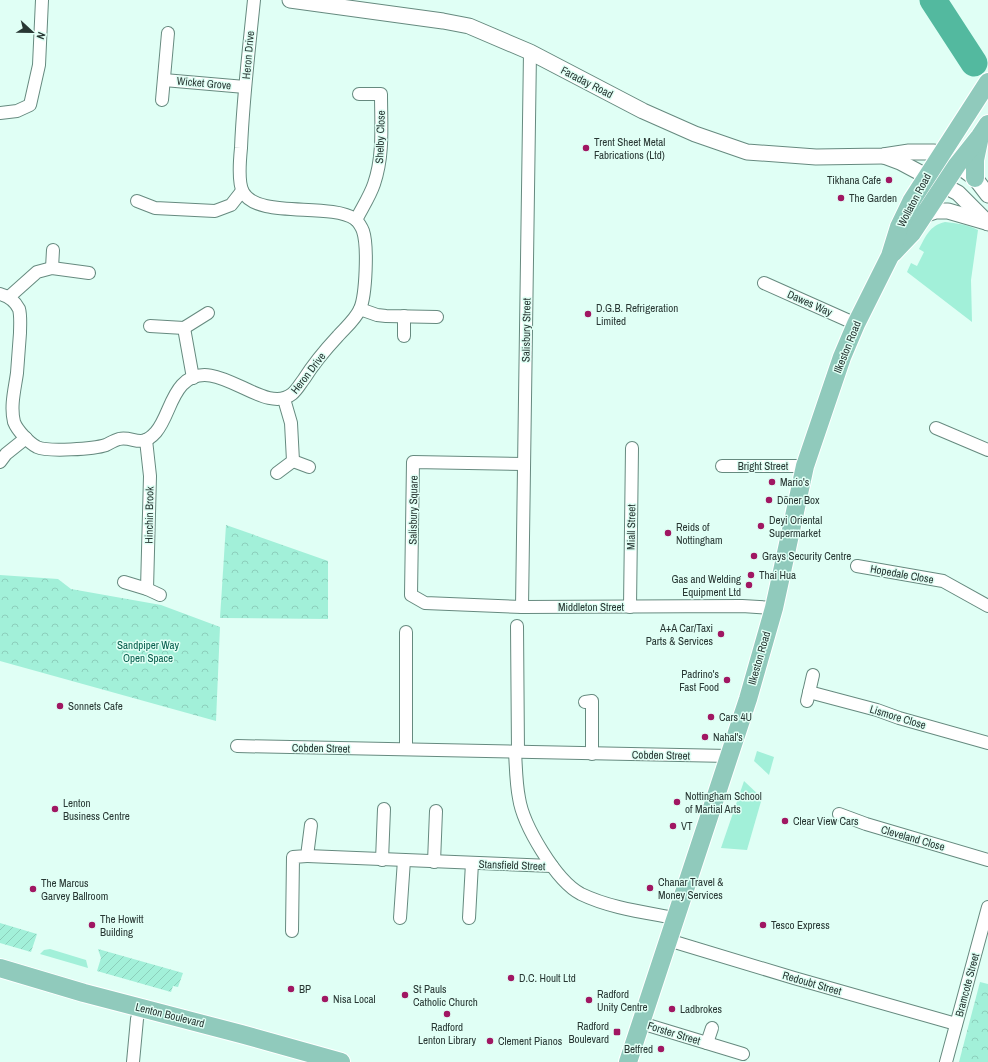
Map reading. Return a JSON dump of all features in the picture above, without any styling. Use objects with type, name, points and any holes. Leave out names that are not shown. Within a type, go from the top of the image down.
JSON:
[{"type":"main road","name":"Wollaton Road","points":[[890,256],[899,227],[912,200],[988,82]]},
{"type":"main road","name":"Wollaton Road","points":[[890,256],[912,233],[957,165],[984,130]]},
{"type":"main road","name":"Wollaton Road","points":[[975,178],[975,160],[984,130]]},
{"type":"main road","name":"Ilkeston Road","points":[[628,1062],[729,756],[774,608],[805,466],[842,357],[856,324],[890,256]]},
{"type":"main road","name":"Lenton Boulevard","points":[[0,968],[140,1008],[341,1062]]},
{"type":"street","points":[[0,113],[17,111],[30,105],[39,65],[42,0]]},
{"type":"street","name":"Heron Drive","points":[[242,191],[240,162],[245,87],[254,0]]},
{"type":"street","name":"Faraday Road","points":[[290,0],[443,21],[469,26],[530,52],[643,111],[695,134],[747,152],[816,157],[883,156],[910,152],[934,152],[957,165],[975,178],[988,195]]},
{"type":"street","name":"Wicket Grove","points":[[162,100],[168,33]]},
{"type":"street","name":"Salisbury Street","points":[[522,607],[530,52]]},
{"type":"street","name":"Wicket Grove","points":[[164,80],[245,87]]},
{"type":"street","name":"Shelby Close","points":[[356,220],[374,185],[379,168],[382,123],[381,94],[359,94]]},
{"type":"street","name":"Faraday Road","points":[[883,156],[900,162],[958,193],[988,223]]},
{"type":"street","points":[[137,201],[155,208],[215,211],[231,205],[242,191],[250,200],[262,205],[283,209],[307,209],[343,214],[356,220]]},
{"type":"street","points":[[924,215],[936,211],[948,211],[988,223]]},
{"type":"street","name":"Heron Drive","points":[[193,378],[204,374],[215,376],[265,397],[276,399],[284,399],[294,393],[316,361],[360,309],[366,275],[365,250],[363,231],[356,220]]},
{"type":"street","points":[[52,268],[53,250]]},
{"type":"street","points":[[89,273],[52,268],[37,272],[4,296],[18,308],[21,322],[13,404],[14,422],[19,431],[38,448],[56,449],[104,446],[121,439],[137,442],[146,440],[156,432],[182,384],[193,378],[184,328]]},
{"type":"street","name":"Dawes Way","points":[[764,283],[856,324]]},
{"type":"street","points":[[360,309],[377,315],[437,317]]},
{"type":"street","points":[[150,326],[184,328],[208,313]]},
{"type":"street","points":[[404,316],[404,336]]},
{"type":"street","points":[[284,399],[291,423],[293,461]]},
{"type":"street","points":[[936,428],[988,450]]},
{"type":"street","points":[[0,462],[6,454],[26,438]]},
{"type":"street","name":"Hinchin Brook","points":[[146,440],[150,476],[147,589]]},
{"type":"street","name":"Miall Street","points":[[630,607],[632,448]]},
{"type":"street","points":[[293,461],[309,467]]},
{"type":"street","points":[[277,473],[293,461]]},
{"type":"street","name":"Salisbury Square","points":[[411,595],[414,462],[524,464]]},
{"type":"street","name":"Bright Street","points":[[722,466],[805,466]]},
{"type":"street","name":"Hopedale Close","points":[[857,566],[943,581],[988,606]]},
{"type":"street","points":[[124,582],[147,589],[160,595]]},
{"type":"street","name":"Middleton Street","points":[[411,595],[425,604],[522,607],[742,606],[774,608]]},
{"type":"street","points":[[516,752],[517,626]]},
{"type":"street","points":[[406,632],[406,749]]},
{"type":"street","name":"Lismore Close","points":[[813,675],[808,697],[877,710],[899,718],[988,743]]},
{"type":"street","points":[[588,702],[592,754]]},
{"type":"street","name":"Cobden Street","points":[[237,746],[729,756]]},
{"type":"street","name":"Stansfield Street","points":[[516,752],[519,799],[532,834],[564,882],[579,893],[617,908],[675,918]]},
{"type":"street","points":[[382,860],[384,809]]},
{"type":"street","points":[[434,862],[436,811]]},
{"type":"street","name":"Cleveland Close","points":[[839,814],[866,824],[988,860]]},
{"type":"street","points":[[308,856],[311,825]]},
{"type":"street","name":"Stansfield Street","points":[[292,931],[293,857],[308,856],[552,866]]},
{"type":"street","points":[[400,918],[404,860]]},
{"type":"street","name":"Stansfield Street","points":[[469,918],[472,863]]},
{"type":"street","name":"Bramcote Street","points":[[946,1062],[956,1024],[984,937],[988,907]]},
{"type":"street","name":"Redoubt Street","points":[[668,940],[956,1024]]},
{"type":"street","points":[[133,1062],[137,1019],[140,1008]]},
{"type":"street","name":"Forster Street","points":[[641,1023],[743,1054]]},
{"type":"street","name":"Forster Street","points":[[707,1044],[712,1028]]},
{"type":"green space","points":[[945,222],[962,224],[978,230],[971,280],[972,322],[907,272],[911,263],[917,266],[924,252],[919,249],[929,232],[935,226]]},
{"type":"green space","points":[[226,525],[328,561],[328,619],[220,618]]},
{"type":"green space","name":"Sandpiper Way Open Space","points":[[0,575],[58,579],[71,589],[161,605],[220,627],[216,721],[0,661]]},
{"type":"green space","points":[[757,751],[774,757],[769,775],[754,761]]},
{"type":"green space","points":[[744,781],[762,798],[747,850],[721,848]]},
{"type":"green space","points":[[0,923],[37,934],[31,952],[0,943]]},
{"type":"green space","points":[[50,949],[86,960],[88,968],[40,954],[44,950]]},
{"type":"green space","points":[[98,949],[183,973],[178,987],[173,986],[171,992],[97,971],[101,958]]},
{"type":"green space","points":[[980,982],[988,984],[988,1062],[959,1062]]},
{"type":"water","points":[[924,0],[940,0],[950,15],[941,24]]},
{"type":"waterway","points":[[933,0],[974,63]]},
{"type":"place","name":"Trent Sheet Metal Fabrications (Ltd)","points":[[586,148]]},
{"type":"place","name":"Tikhana Cafe","points":[[889,180]]},
{"type":"place","name":"The Garden","points":[[841,198]]},
{"type":"place","name":"D.G.B. Refrigeration Limited","points":[[588,314]]},
{"type":"place","name":"Mario's","points":[[772,482]]},
{"type":"place","name":"Döner Box","points":[[769,500]]},
{"type":"place","name":"Deyi Oriental Supermarket","points":[[761,526]]},
{"type":"place","name":"Reids of Nottingham","points":[[668,533]]},
{"type":"place","name":"Grays Security Centre","points":[[754,556]]},
{"type":"place","name":"Thai Hua","points":[[751,575]]},
{"type":"place","name":"Gas and Welding Equipment Ltd","points":[[749,585]]},
{"type":"place","name":"A+A Car/Taxi Parts & Services","points":[[721,634]]},
{"type":"place","name":"Padrino's Fast Food","points":[[727,680]]},
{"type":"place","name":"Sonnets Cafe","points":[[60,706]]},
{"type":"place","name":"Cars 4U","points":[[711,717]]},
{"type":"place","name":"Nahal's","points":[[705,737]]},
{"type":"place","name":"Nottingham School of Martial Arts","points":[[677,802]]},
{"type":"place","name":"Lenton Business Centre","points":[[55,809]]},
{"type":"place","name":"Clear View Cars","points":[[785,821]]},
{"type":"place","name":"VT","points":[[673,826]]},
{"type":"place","name":"Chanar Travel & Money Services","points":[[650,888]]},
{"type":"place","name":"The Marcus Garvey Ballroom","points":[[33,889]]},
{"type":"place","name":"The Howitt Building","points":[[92,925]]},
{"type":"place","name":"Tesco Express","points":[[763,925]]},
{"type":"place","name":"D.C. Hoult Ltd","points":[[511,978]]},
{"type":"place","name":"BP","points":[[291,989]]},
{"type":"place","name":"St Pauls Catholic Church","points":[[405,995]]},
{"type":"place","name":"Nisa Local","points":[[325,999]]},
{"type":"place","name":"Radford Unity Centre","points":[[589,1000]]},
{"type":"place","name":"Ladbrokes","points":[[672,1009]]},
{"type":"place","name":"Radford Lenton Library","points":[[447,1014]]},
{"type":"place","name":"Radford Boulevard","points":[[617,1032]]},
{"type":"place","name":"Clement Pianos","points":[[490,1041]]},
{"type":"place","name":"Betfred","points":[[661,1049]]}]
